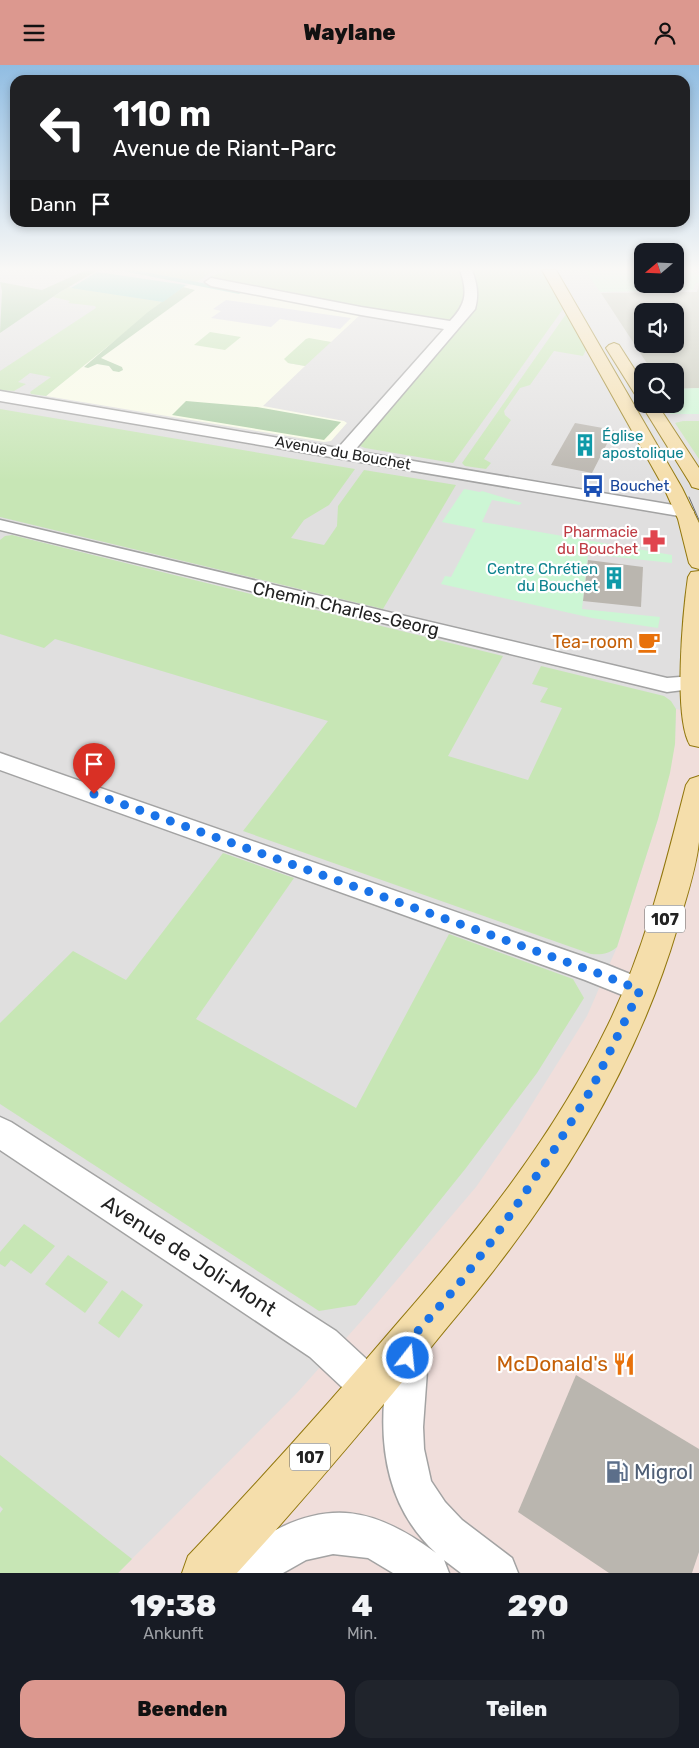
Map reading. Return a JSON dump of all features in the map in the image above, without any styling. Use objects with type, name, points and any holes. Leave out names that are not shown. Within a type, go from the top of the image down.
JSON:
[{"type":"main road","points":[[590,340],[625,405],[670,481],[692,513],[699,563]]},
{"type":"main road","points":[[610,340],[634,380]]},
{"type":"main road","points":[[655,413],[699,483]]},
{"type":"main road","points":[[699,577],[694,614],[693,683],[694,712],[699,739]]},
{"type":"main road","name":"107","points":[[205,1573],[372,1388],[410,1340],[459,1284],[530,1187],[592,1088],[640,990],[670,903],[699,785]]},
{"type":"street","points":[[343,453],[441,340]]},
{"type":"street","name":"Avenue du Bouchet","points":[[0,396],[343,453],[634,505],[692,513]]},
{"type":"street","name":"Chemin Charles-Georg","points":[[0,525],[639,679],[667,685],[693,683]]},
{"type":"street","points":[[0,761],[595,972],[640,990]]},
{"type":"street","name":"Avenue de Joli-Mont","points":[[0,1132],[323,1344],[372,1388]]},
{"type":"street","points":[[410,1340],[404,1393],[404,1427],[406,1466],[410,1482],[422,1506],[438,1525],[497,1573]]},
{"type":"street","points":[[242,1573],[300,1541],[325,1534],[346,1533],[366,1537],[390,1546],[428,1573]]},
{"type":"shaded area","points":[[0,340],[634,340],[634,353],[684,353],[684,340],[699,340],[699,1573],[0,1573]]},
{"type":"shaded area","points":[[114,340],[305,340],[288,363],[305,366],[263,406],[347,423],[331,441],[324,442],[46,396]]},
{"type":"shaded area","points":[[684,340],[699,340],[699,388],[684,389],[684,363],[647,363],[640,353],[684,353]]},
{"type":"shaded area","points":[[676,709],[699,714],[699,1573],[118,1573],[296,1394],[373,1308],[476,1187],[517,1128],[587,1016],[617,947],[658,819],[675,744]]},
{"type":"green space","points":[[47,340],[115,340],[46,396],[31,394],[30,392],[51,377],[30,373],[18,382],[26,384],[14,391],[0,390],[0,371]]},
{"type":"green space","points":[[115,340],[125,340],[101,358],[122,367],[123,370],[119,372],[113,371],[109,366],[97,364],[88,368],[84,367]]},
{"type":"green space","points":[[200,340],[237,340],[225,350],[194,345]]},
{"type":"green space","points":[[304,340],[331,342],[305,366],[288,363],[284,359]]},
{"type":"green space","points":[[447,340],[541,340],[453,463],[365,448],[360,446],[360,442]]},
{"type":"green space","points":[[548,340],[581,340],[586,350],[583,356],[554,351],[530,385],[520,388],[504,411],[505,415],[511,420],[484,459],[491,463],[486,469],[465,466],[462,463]]},
{"type":"green space","points":[[699,388],[699,414],[670,414],[684,413],[684,389]]},
{"type":"green space","points":[[186,401],[257,407],[341,422],[324,440],[172,415]]},
{"type":"green space","points":[[0,409],[355,469],[329,505],[304,520],[291,538],[324,545],[337,526],[338,506],[364,470],[456,485],[383,609],[0,517]]},
{"type":"green space","points":[[699,421],[699,459],[675,423]]},
{"type":"green space","points":[[464,489],[482,491],[522,503],[519,505],[492,500],[482,522],[672,555],[672,563],[588,554],[582,609],[660,617],[658,628],[592,618],[441,584],[445,576],[451,577],[476,529],[442,522]]},
{"type":"green space","points":[[12,535],[503,656],[448,756],[528,780],[562,708],[540,702],[548,688],[532,684],[541,666],[664,696],[671,701],[676,709],[675,744],[670,773],[658,819],[617,947],[605,954],[591,954],[243,831],[328,721],[55,639],[44,648],[0,634],[0,540],[5,536]]},
{"type":"green space","points":[[223,853],[294,878],[196,1019],[356,1108],[449,934],[573,979],[584,998],[537,1073],[466,1168],[356,1305],[319,1311],[0,1104],[0,1023],[73,951],[126,980]]},
{"type":"green space","points":[[24,1224],[55,1246],[31,1274],[11,1260],[5,1267],[0,1264],[0,1252]]},
{"type":"green space","points":[[68,1255],[108,1282],[85,1313],[45,1284]]},
{"type":"green space","points":[[122,1290],[143,1305],[119,1338],[98,1323]]},
{"type":"green space","points":[[0,1455],[132,1559],[118,1573],[0,1573],[0,1513],[3,1509],[0,1506]]},
{"type":"building","name":"Église apostolique","points":[[575,423],[614,430],[592,473],[551,465]]},
{"type":"building","name":"Centre Chrétien du Bouchet","points":[[588,560],[643,567],[641,607],[583,601]]},
{"type":"building","name":"Migrol","points":[[576,1375],[699,1449],[699,1552],[692,1573],[609,1573],[518,1512]]},
{"type":"tram line","points":[[689,497],[699,520]]},
{"type":"place","name":"Église apostolique","points":[[585,445]]},
{"type":"place","name":"Bouchet","points":[[593,486]]},
{"type":"place","name":"Pharmacie du Bouchet","points":[[654,541]]},
{"type":"place","name":"Centre Chrétien du Bouchet","points":[[614,578]]},
{"type":"place","name":"Tea-room","points":[[649,642]]},
{"type":"place","name":"McDonald's","points":[[624,1364]]},
{"type":"place","name":"Migrol","points":[[617,1472]]},
{"type":"route","points":[[94,794],[595,972],[640,990],[619,1036],[570,1125],[525,1195],[497,1234],[459,1284],[410,1340],[408,1358]]}]
